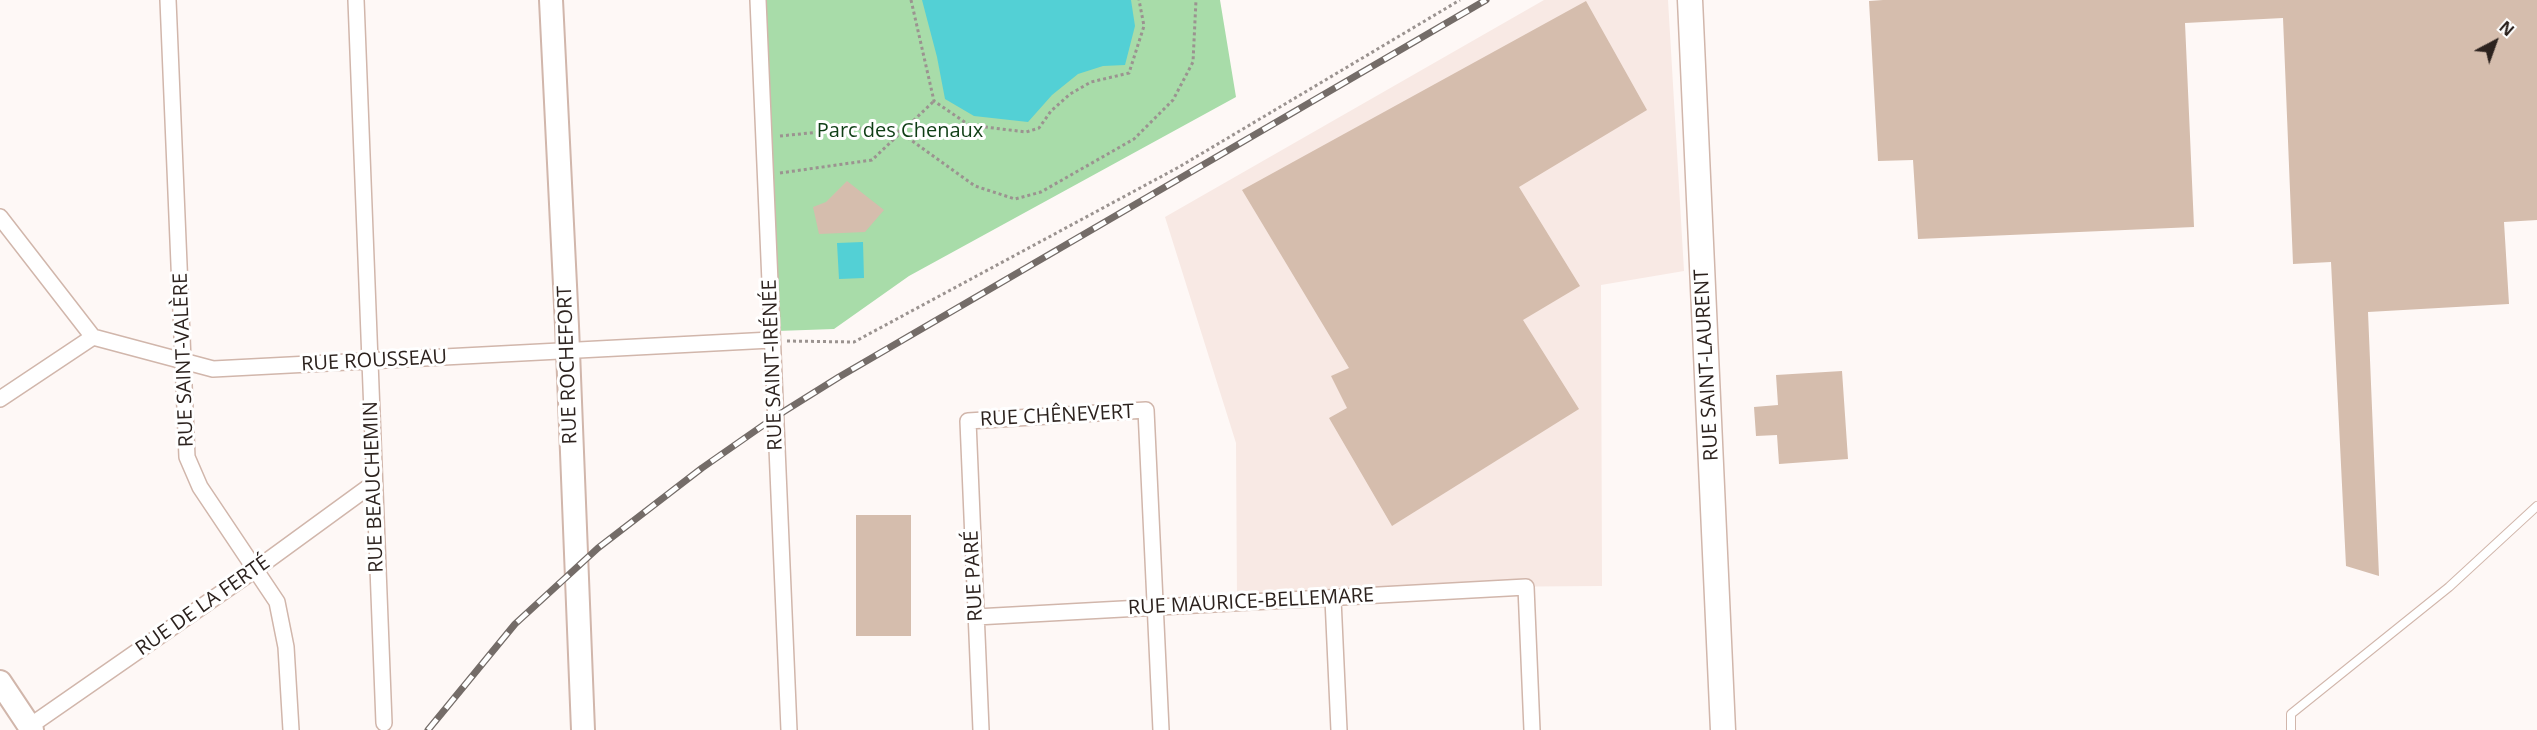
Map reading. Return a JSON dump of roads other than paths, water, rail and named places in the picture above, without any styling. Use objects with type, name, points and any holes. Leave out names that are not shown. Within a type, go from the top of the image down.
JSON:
[{"type":"main road","name":"RUE SAINT-LAURENT","points":[[1690,0],[1723,730]]},
{"type":"street","name":"RUE SAINT-VALÈRE","points":[[168,0],[185,430],[191,468],[200,487],[277,602],[282,621],[291,730]]},
{"type":"street","name":"RUE BEAUCHEMIN","points":[[356,0],[384,723]]},
{"type":"street","name":"RUE ROCHEFORT","points":[[551,0],[583,730]]},
{"type":"street","name":"RUE SAINT-IRÉNÉE","points":[[758,0],[789,730]]},
{"type":"street","points":[[0,217],[93,337],[0,399]]},
{"type":"street","name":"RUE ROUSSEAU","points":[[93,337],[213,369],[771,340]]},
{"type":"street","name":"RUE CHÊNEVERT","points":[[968,421],[1146,411],[1155,607]]},
{"type":"street","name":"RUE PARÉ","points":[[968,421],[981,730]]},
{"type":"street","name":"RUE DE LA FERTÉ","points":[[31,728],[374,483]]},
{"type":"street","name":"RUE MAURICE-BELLEMARE","points":[[976,617],[1526,587],[1532,730]]},
{"type":"street","points":[[1334,598],[1339,730]]},
{"type":"street","points":[[1155,607],[1161,730]]},
{"type":"street","points":[[0,682],[31,728]]},
{"type":"lane","points":[[2291,730],[2291,714],[2449,587],[2537,506]]},
{"type":"water","points":[[922,0],[1131,0],[1135,26],[1125,65],[1103,66],[1078,74],[1052,95],[1028,122],[974,116],[945,99]]},
{"type":"water","points":[[863,242],[864,278],[839,279],[837,243]]},
{"type":"railway","points":[[428,730],[515,624],[598,548],[702,468],[775,417],[839,377],[1486,0]]},
{"type":"park label","name":"Parc des Chenaux","points":[[900,131]]}]
